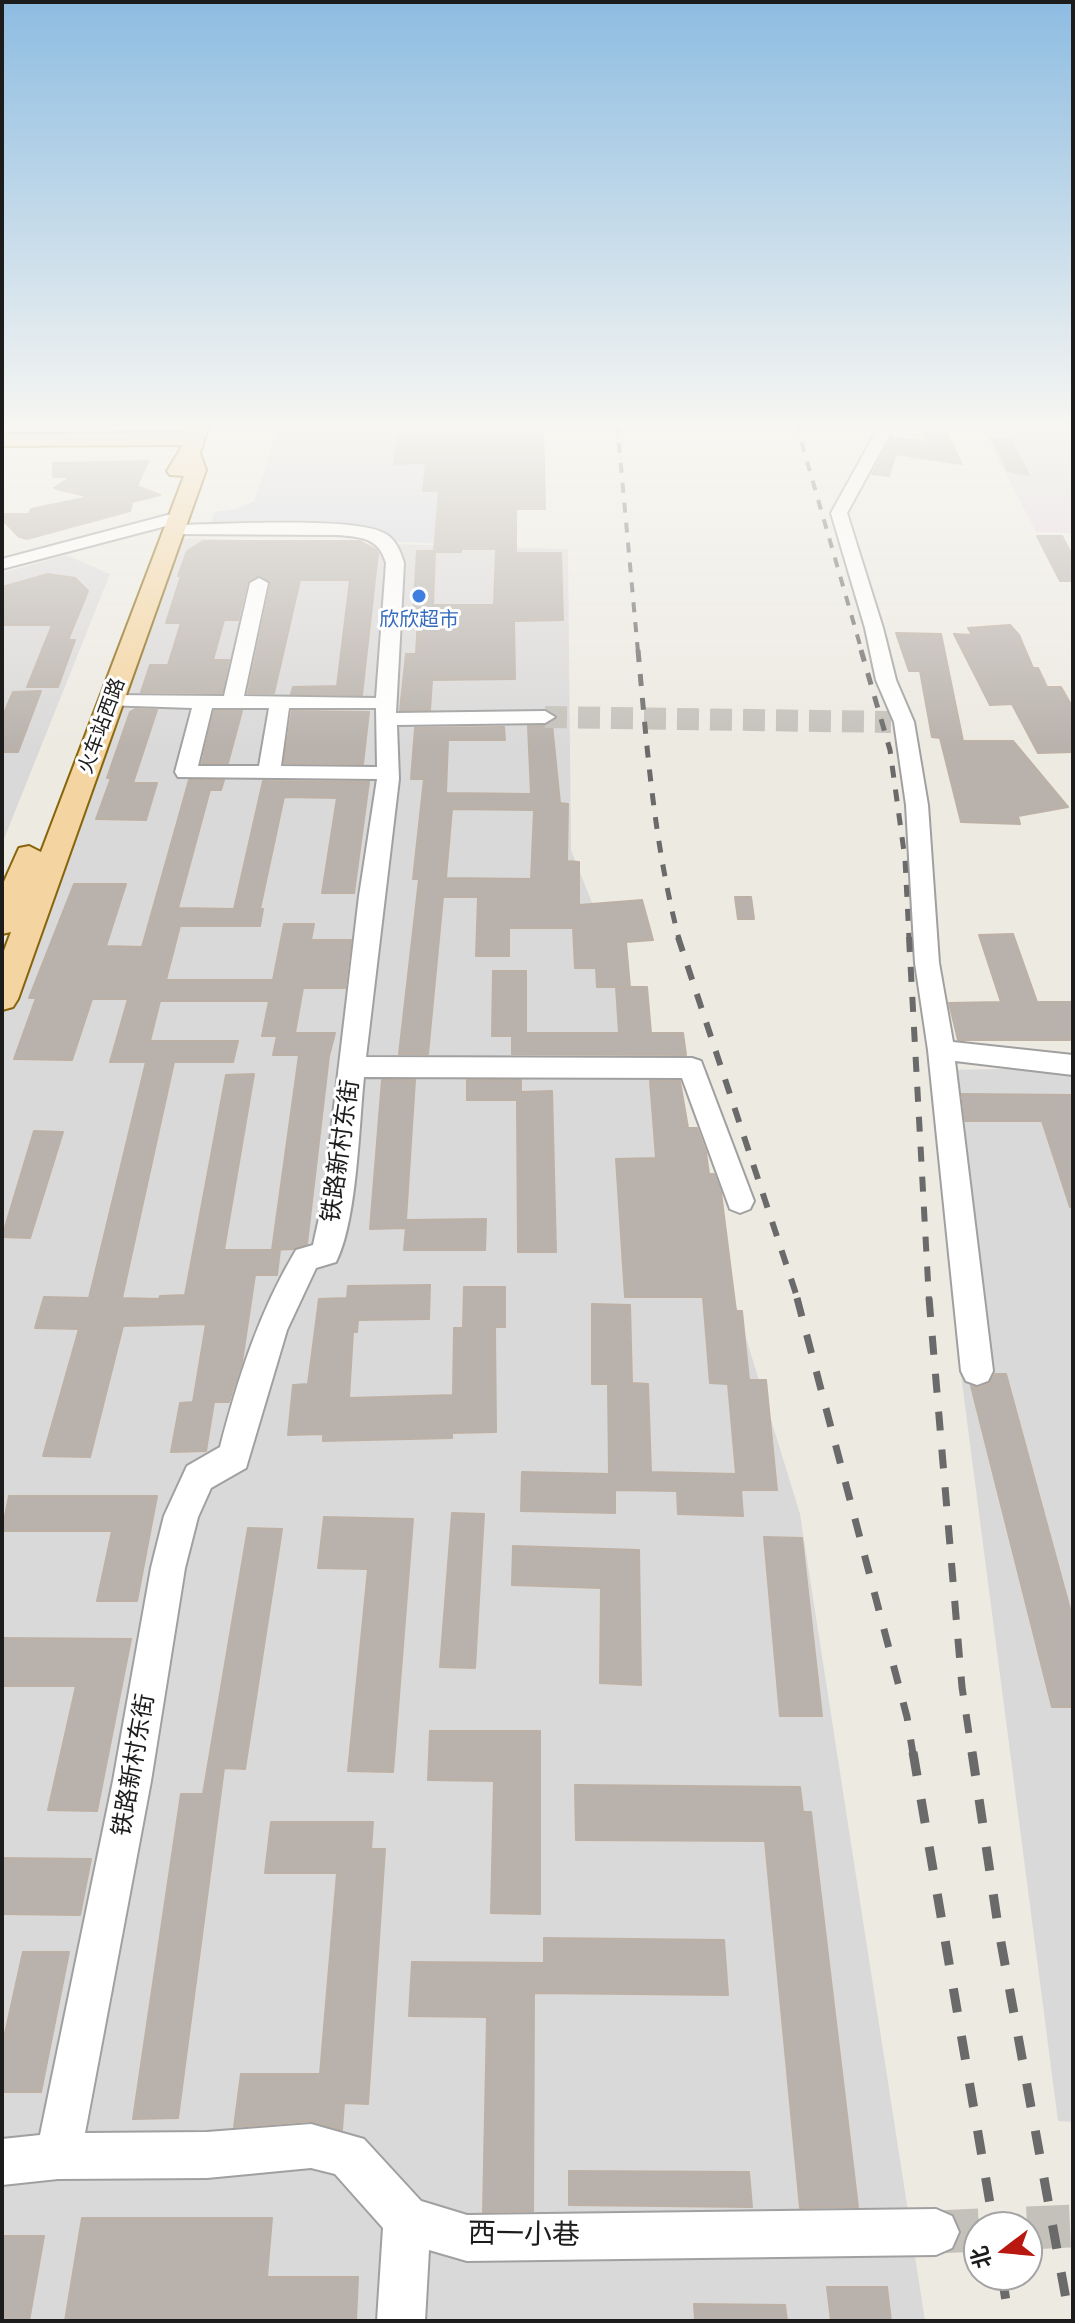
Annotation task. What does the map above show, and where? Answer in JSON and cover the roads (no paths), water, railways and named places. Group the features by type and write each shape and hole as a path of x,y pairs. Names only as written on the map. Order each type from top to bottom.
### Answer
{"main road":[{"name":"火车站西路","path":"2,924 163,531"},
{"name":"火车站西路","path":"2,999 111,701 164,531"}],"street":[{"path":"2,564 139,531"},
{"path":"2,570 143,531"},
{"name":"铁路新村东街","path":"58,2156 132,1781 159,1612 181,1516 199,1477 234,1457 271,1332 290,1284 306,1259 326,1253 337,1200 387,773 379,711 395,563 393,550 386,542 354,531"},
{"path":"845,531 874,628 917,805 927,963 941,1050 977,1371"},
{"path":"233,702 259,583"},
{"path":"111,701 280,702 379,711 545,717"},
{"path":"203,702 186,772 387,773"},
{"path":"269,772 280,702"},
{"path":"941,1050 1073,1065"},
{"path":"352,1067 692,1068 740,1201"},
{"path":"2,2162 58,2156 207,2155 311,2146 348,2155 407,2220 401,2321"},
{"name":"西一小巷","path":"407,2220 467,2238 936,2232"}],"tunnel":[{"path":"545,717 891,722"},
{"path":"1043,2227 1073,2226"},
{"path":"936,2232 963,2231"}],"railway":[{"path":"627,531 638,652"},
{"path":"827,531 862,652"},
{"path":"638,650 657,832 679,939"},
{"path":"861,650 890,750 905,859 909,939"},
{"path":"678,937 798,1300"},
{"path":"909,937 929,1300"},
{"path":"797,1298 907,1717 913,1754"},
{"path":"929,1298 962,1687 972,1754"},
{"path":"913,1752 991,2211"},
{"path":"972,1752 998,1926 1070,2321"},
{"path":"1004,2291 1009,2321"}],"place":[{"name":"欣欣超市","path":"419,596"}]}
